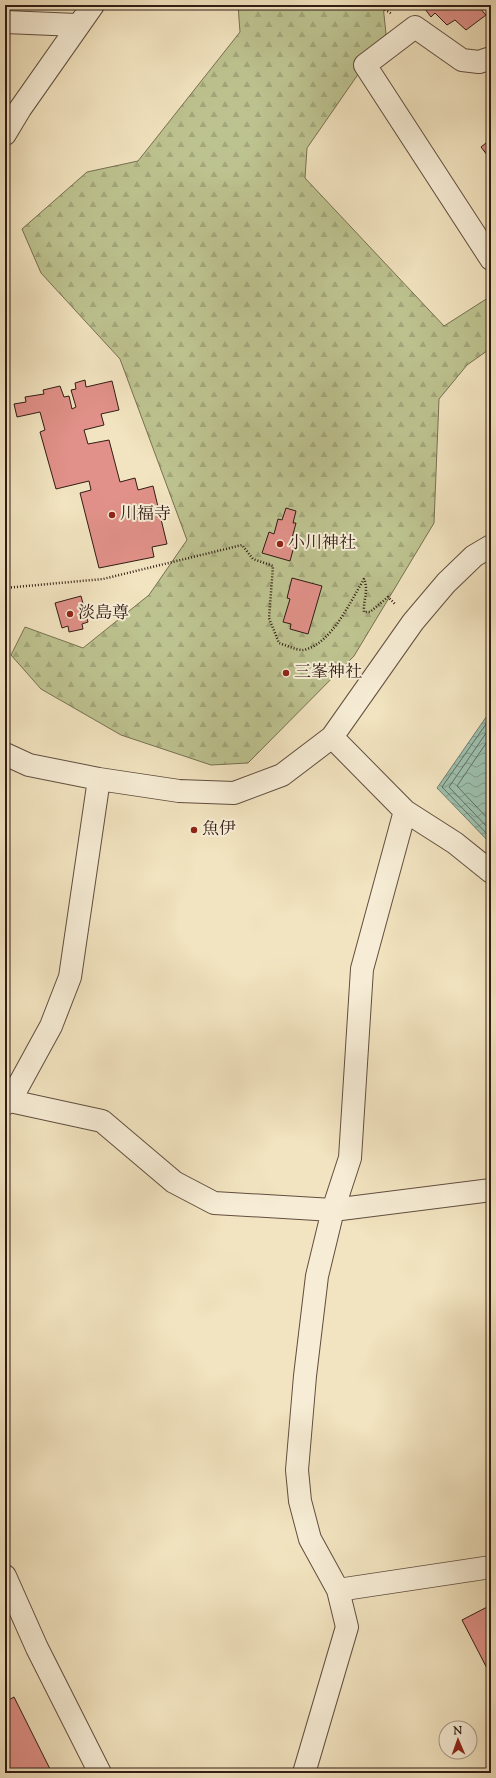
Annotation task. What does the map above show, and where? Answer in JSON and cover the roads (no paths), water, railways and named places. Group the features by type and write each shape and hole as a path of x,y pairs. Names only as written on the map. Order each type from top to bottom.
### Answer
{"street":[{"path":"5,134 93,5"},
{"path":"5,22 78,25"},
{"path":"491,58 478,62 462,60 415,27 365,65 491,259"},
{"path":"5,754 30,765 98,780 179,791 234,794 282,775 332,737 414,622 446,583 474,556 491,546"},
{"path":"332,737 405,812 455,843 491,872"},
{"path":"98,780 70,977 51,1026 8,1102 102,1121 174,1182 214,1203 333,1210 491,1190"},
{"path":"304,1773 347,1627 338,1590 310,1538 300,1501 297,1470 305,1376 317,1276 333,1210 350,1158 362,969 405,812"},
{"path":"338,1590 491,1567"},
{"path":"5,1576 37,1648 100,1773"}],"water":[{"path":"491,710 491,844 437,788"}],"place":[{"name":"川福寺","path":"112,515"},
{"name":"小川神社","path":"280,544"},
{"name":"淡島尊","path":"70,614"},
{"name":"三峯神社","path":"286,673"},
{"name":"魚伊","path":"194,830"}]}
